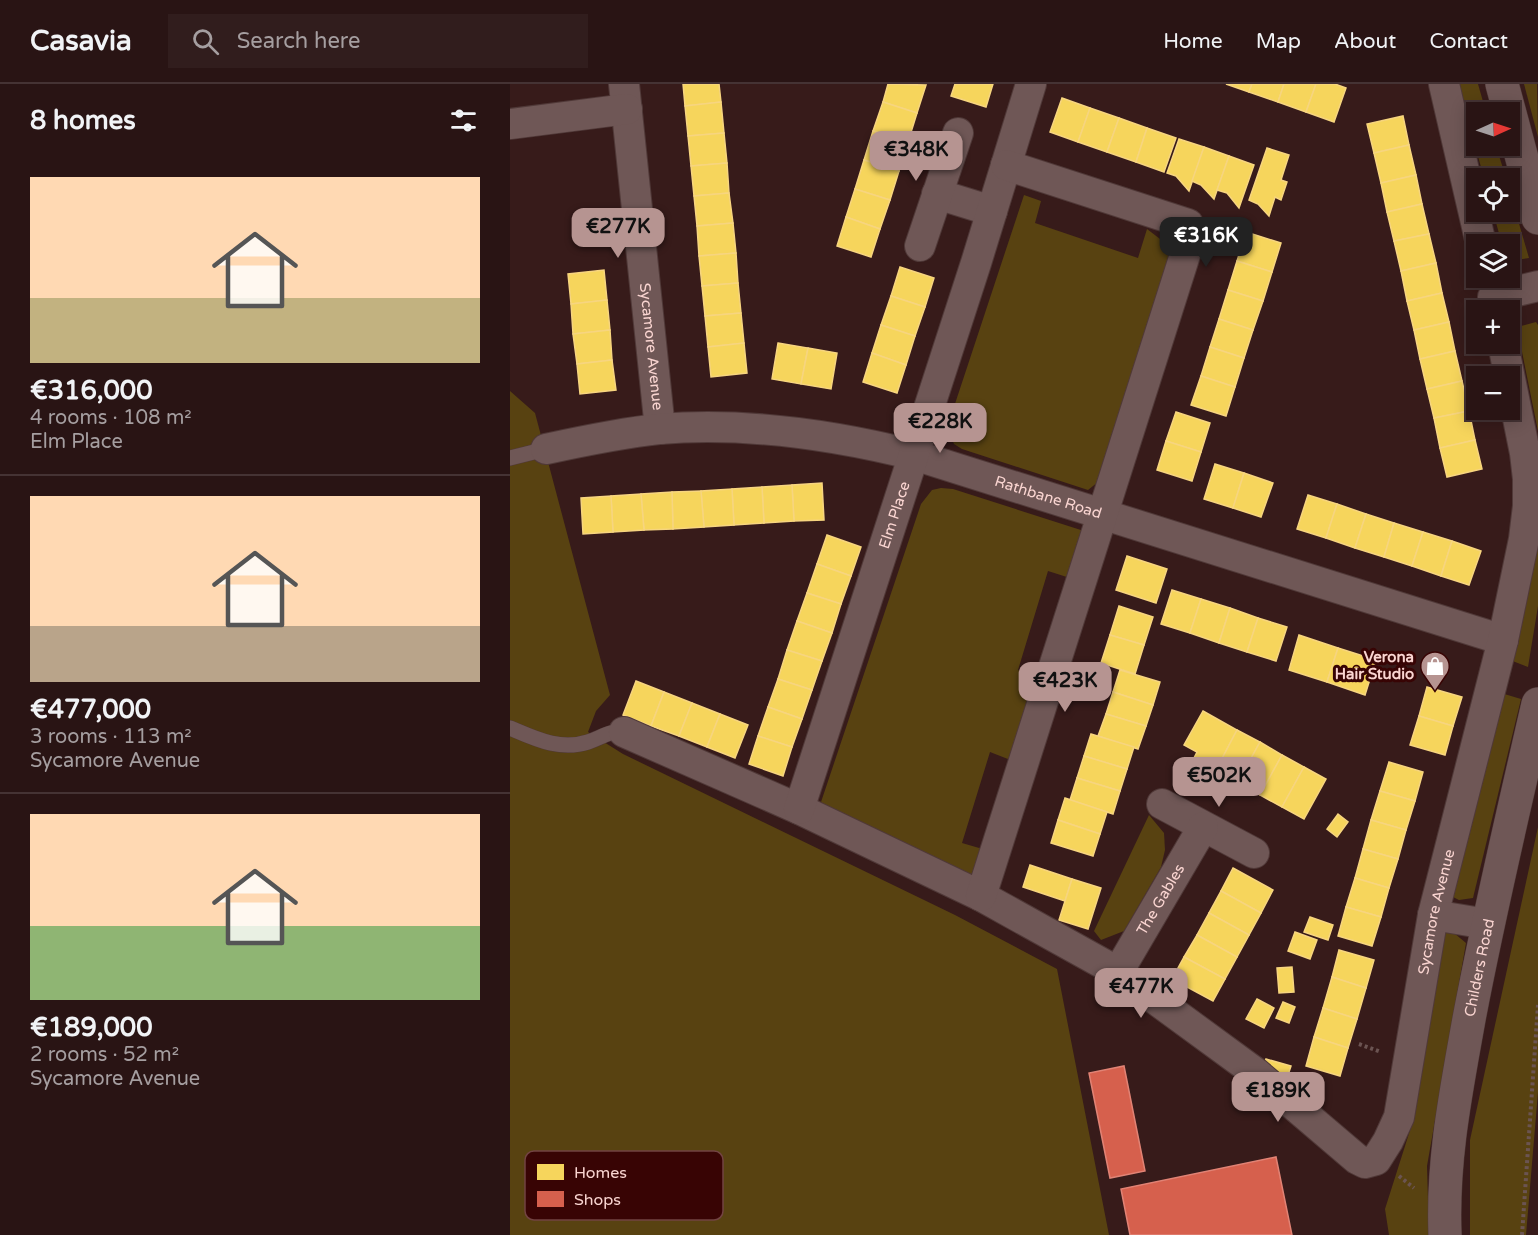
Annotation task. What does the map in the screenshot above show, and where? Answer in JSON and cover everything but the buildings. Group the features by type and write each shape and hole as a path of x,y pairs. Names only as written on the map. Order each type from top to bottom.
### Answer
{"main road":[{"path":"1502,84 1538,218"},
{"name":"Childers Road","path":"1445,1224 1450,1124 1487,924 1538,704"}],"street":[{"name":"Elm Place","path":"799,808 1031,84"},
{"path":"1444,84 1479,234"},
{"path":"510,124 625,97"},
{"name":"Sycamore Avenue","path":"625,97 660,429"},
{"path":"920,246 958,133"},
{"path":"981,896 1191,236 1188,224 1006,165"},
{"path":"938,194 992,211"},
{"path":"1493,295 1538,286"},
{"name":"Sycamore Avenue","path":"1376,1160 1399,1117 1433,915 1503,640 1524,538 1528,506 1525,453 1505,354"},
{"name":"Rathbane Road","path":"546,449 599,437 660,429 710,427 769,429 872,444 914,455 1503,640"},
{"path":"624,732 799,808 981,896 1118,972 1256,1073 1357,1159 1365,1163 1376,1160"},
{"path":"1162,804 1254,853"},
{"name":"The Gables","path":"1118,972 1203,827"},
{"path":"1433,915 1487,924"}],"lane":[{"path":"510,458 546,449"},
{"path":"510,728 554,745 568,747 588,742 612,731 624,732"}],"path":[{"path":"1522,1235 1538,1005"},
{"path":"1376,1160 1445,1224"}],"shaded area":[{"path":"1458,84 1478,84 1483,102 1466,102 1466,113"},
{"path":"1524,84 1537,84 1538,137"},
{"path":"1478,156 1499,156 1503,168 1481,168"},
{"path":"1024,195 1041,201 1035,223 1138,258 1147,229 1164,242 1170,261 1098,482 1088,490 962,449 954,444 947,428"},
{"path":"1496,222 1519,222 1529,258 1520,259 1520,234 1499,234"},
{"path":"1536,322 1538,325 1538,431 1520,342 1520,326"},
{"path":"510,391 535,413 610,695 596,711 588,732 623,754 955,915 1057,969 1109,1235 510,1235"},
{"path":"953,489 1084,531 1070,578 1048,571 1018,670 1040,677 1013,761 990,752 962,843 986,850 973,876 819,808 921,504 932,490"},
{"path":"1538,532 1538,606 1528,667 1510,660"},
{"path":"1501,693 1521,699 1473,898 1459,900 1449,895"},
{"path":"1149,815 1164,833 1165,850 1161,867 1124,931 1101,940 1094,931"},
{"path":"1538,827 1538,1092 1526,1235 1470,1235 1470,1140"},
{"path":"1441,932 1454,933 1466,943 1427,1166 1429,1235 1389,1235 1385,1209 1412,1124"}],"place":[{"name":"Verona Hair Studio","path":"1435,692"}]}
